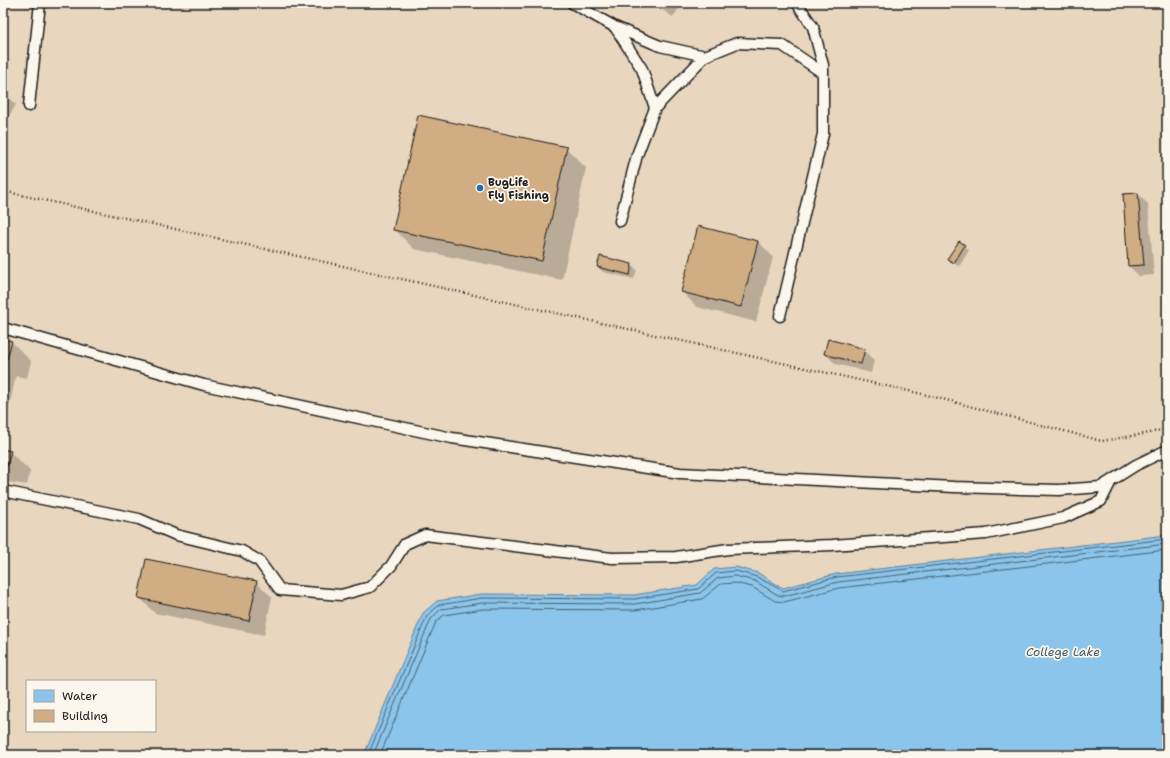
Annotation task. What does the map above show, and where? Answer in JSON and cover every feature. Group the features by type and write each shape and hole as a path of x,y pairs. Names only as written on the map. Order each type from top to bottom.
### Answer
{"lane":[{"path":"29,106 40,3"},
{"path":"572,3 615,26 660,46 705,56"},
{"path":"780,316 823,134 823,65 813,27 797,3"},
{"path":"615,26 642,69 655,108"},
{"path":"620,221 637,155 655,108 705,56 738,43 782,45 823,73"},
{"path":"3,328 204,385 429,434 680,473 954,487 1059,490 1101,487 1167,450"},
{"path":"3,491 138,519 176,534 242,551 259,561 280,590 341,595 370,588 390,566 405,544 425,535 612,558 676,557 728,549 832,545 986,534 1063,518 1101,501 1112,480"}],"path":[{"path":"3,191 927,395 1102,441 1150,433 1167,428"}],"shaded area":[{"path":"3,3 1167,3 1167,535 836,574 782,588 758,573 736,567 714,569 697,585 634,595 482,594 437,601 423,613 364,755 3,755"}],"water":[{"name":"College Lake","path":"1167,535 1167,755 364,755 423,613 437,601 482,594 634,595 697,585 714,569 736,567 758,573 783,588 836,574"}],"building":[{"name":"BugLife Fly Fishing","path":"418,115 567,147 542,261 393,230"},
{"path":"1138,193 1144,265 1128,266 1123,194"},
{"path":"698,226 758,241 741,307 681,292"},
{"path":"959,241 965,245 954,263 947,259"},
{"path":"600,256 632,264 630,275 597,267"},
{"path":"3,339 12,341 7,359 3,358"},
{"path":"828,339 865,349 861,364 824,354"},
{"path":"3,449 11,451 7,466 3,465"},
{"path":"146,559 257,581 249,621 138,598"}],"place":[{"name":"BugLife Fly Fishing","path":"480,188"}]}
